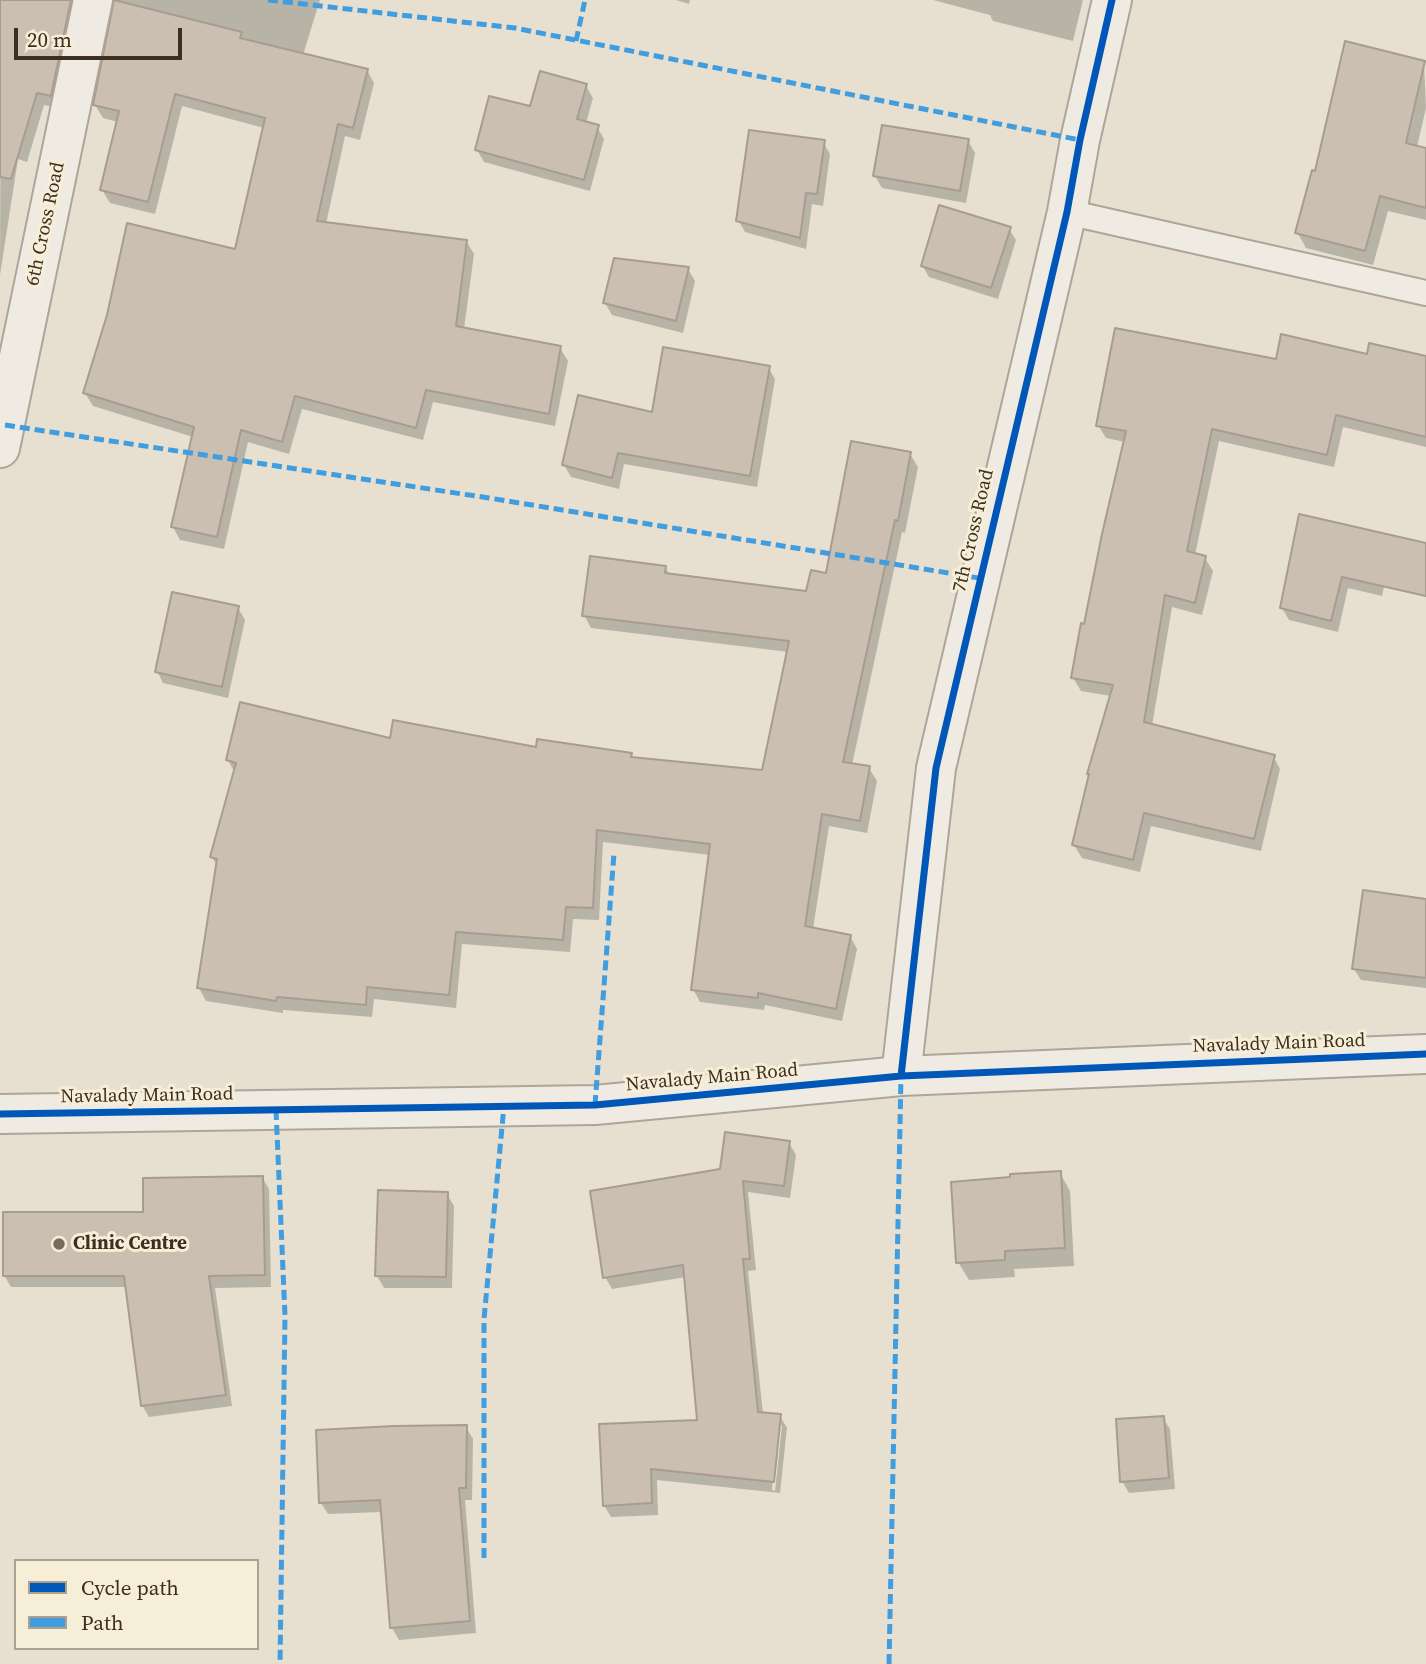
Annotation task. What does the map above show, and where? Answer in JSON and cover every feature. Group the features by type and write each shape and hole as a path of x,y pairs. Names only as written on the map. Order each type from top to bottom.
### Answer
{"street":[{"name":"6th Cross Road","path":"0,448 93,0"},
{"name":"7th Cross Road","path":"901,1076 936,768 1067,212 1080,140 1112,0"},
{"name":"Navalady Main Road","path":"0,1114 595,1105 901,1076 1426,1054"}],"lane":[{"path":"1067,212 1426,293"}],"building":[{"path":"0,0 71,0 51,96 37,93 11,179 0,177"},
{"path":"114,0 242,32 240,38 368,69 353,128 338,124 317,221 467,240 456,326 561,346 549,414 426,390 416,428 295,396 282,442 241,430 217,537 171,527 194,427 83,393 107,315 127,223 235,249 265,118 175,94 148,202 100,190 119,111 93,105"},
{"path":"1345,41 1425,61 1406,143 1426,148 1426,208 1380,196 1365,251 1295,233 1312,170 1315,171"},
{"path":"540,71 587,84 577,119 599,125 584,180 475,150 489,96 530,106"},
{"path":"882,125 969,139 960,191 873,176"},
{"path":"749,130 825,140 817,194 806,193 800,238 736,221"},
{"path":"939,205 1011,227 991,288 921,266"},
{"path":"614,258 689,267 676,321 603,303"},
{"path":"1115,328 1276,359 1281,334 1367,354 1369,343 1426,356 1426,437 1336,415 1327,455 1212,429 1187,551 1206,556 1195,603 1165,595 1144,722 1275,755 1254,839 1144,813 1133,860 1072,845 1087,774 1113,685 1071,678 1081,623 1084,624 1126,431 1096,426"},
{"path":"663,347 770,366 750,476 618,453 612,478 562,465 578,395 652,412"},
{"path":"851,441 911,452 843,762 870,766 860,821 822,814 805,926 851,935 836,1009 758,993 758,998 691,990 710,844 597,830 593,908 566,907 563,940 456,932 449,995 367,987 366,1005 277,997 276,1001 197,988 217,859 210,857 236,763 226,760 240,702 390,738 393,720 536,747 537,739 632,753 631,757 762,770 789,641 582,616 590,556 666,566 665,573 806,591 811,570 826,573"},
{"path":"1299,514 1426,543 1426,596 1342,577 1331,621 1280,608"},
{"path":"172,592 239,606 222,687 155,672"},
{"path":"1363,890 1426,899 1426,978 1352,969"},
{"path":"725,1132 790,1141 784,1186 743,1181 750,1259 743,1259 758,1412 781,1414 774,1482 651,1469 652,1503 603,1506 599,1424 697,1420 683,1265 603,1278 590,1191 720,1169"},
{"path":"1061,1171 1065,1248 1005,1251 1005,1260 956,1263 951,1182"},
{"path":"263,1176 265,1275 209,1276 226,1395 141,1406 124,1276 3,1276 3,1212 143,1212 143,1178"},
{"path":"378,1190 448,1192 446,1277 375,1276"},
{"path":"1164,1416 1169,1478 1120,1482 1116,1419"},
{"path":"467,1425 466,1488 459,1488 470,1621 390,1628 380,1500 319,1503 316,1430"}],"marked path":[{"path":"268,0 515,28 1080,140"},
{"path":"576,41 585,0"},
{"path":"5,425 489,498 979,578"},
{"path":"595,1105 614,853"},
{"path":"889,1664 901,1076"},
{"path":"484,1558 484,1319 504,1106"},
{"path":"276,1110 285,1316 280,1664"}],"cycle path":[{"path":"901,1076 936,768 1067,212 1080,140 1112,0"},
{"path":"0,1114 595,1105 901,1076 1426,1054"}],"place":[{"name":"Clinic Centre","path":"59,1244"}]}
